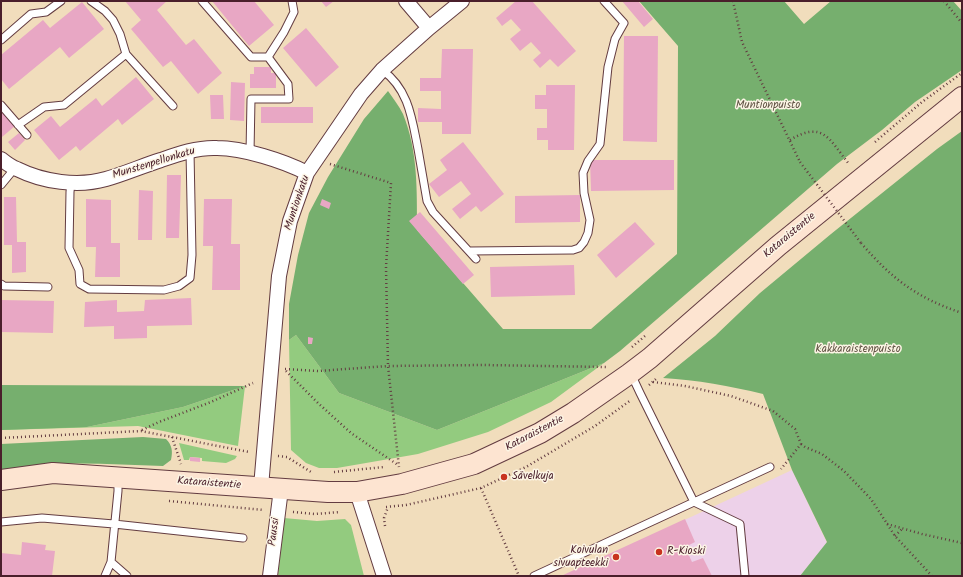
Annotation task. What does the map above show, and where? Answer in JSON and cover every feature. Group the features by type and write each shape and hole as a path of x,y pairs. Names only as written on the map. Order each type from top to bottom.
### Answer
{"street":[{"path":"406,1 429,28"},
{"name":"Muntionkatu","path":"261,487 279,276 290,221 307,173 361,94 382,70 462,1"},
{"name":"Kataraistentie","path":"1,480 53,473 328,492 357,492 402,484 474,464 540,433 573,413 629,374 650,358 778,246 962,97"},
{"name":"Munstenpellonkatu","path":"1,160 15,168 35,176 71,182 86,182 105,179 179,153 217,148 250,153 293,166 307,173"},
{"name":"Paussi","path":"270,576 281,489"},
{"path":"357,492 384,576"}],"lane":[{"path":"1,40 31,14 46,12 61,1"},
{"path":"91,1 106,11 113,20 120,34 126,54 173,106"},
{"path":"202,1 251,57 268,57"},
{"path":"268,57 284,32 294,12 292,1"},
{"path":"469,251 573,250 579,248 584,242 588,233 590,220 584,193 584,173 588,161 600,144 608,67 615,39 624,23 604,1"},
{"path":"18,125 44,107 64,105 126,54"},
{"path":"250,153 251,99 290,99 288,84 268,57"},
{"path":"382,70 391,76 403,94 410,110 427,201 433,212 476,259"},
{"path":"1,105 27,135"},
{"path":"71,182 69,248 79,270 80,284 89,289 164,290 179,286 190,278 192,255 190,151"},
{"path":"1,185 15,168"},
{"path":"1,284 4,286 48,288"},
{"path":"629,374 632,376 694,502 740,524 745,576"},
{"path":"534,576 770,467"},
{"path":"105,576 111,562 118,477"},
{"path":"1,522 42,518 243,538"},
{"path":"111,562 127,576"}],"path":[{"path":"733,1 742,42 800,162 861,243 878,263 895,278 916,293 962,313"},
{"path":"944,1 962,23"},
{"path":"873,143 922,102 962,73"},
{"path":"790,140 802,132 816,131 828,137 849,164 843,169"},
{"path":"330,164 391,183 386,267 388,366 398,466"},
{"path":"819,189 825,184"},
{"path":"631,347 649,332"},
{"path":"398,466 351,433 318,403 285,369 318,371 388,366 483,365 606,367 600,372"},
{"path":"652,382 684,386 731,396 773,411 795,429 801,444 822,454 844,471 871,499 895,536 932,576"},
{"path":"141,431 253,383"},
{"path":"1,438 141,431 287,457 311,472"},
{"path":"172,437 182,464"},
{"path":"777,473 791,458 801,444"},
{"path":"327,473 406,464"},
{"path":"481,488 519,576"},
{"path":"166,501 268,511"},
{"path":"292,512 315,514 346,511"},
{"path":"886,524 962,543"},
{"path":"895,536 902,529"}],"shaded area":[{"path":"792,470 827,543 800,576 564,576"}],"green space":[{"name":"Muntionpuisto","path":"639,1 784,1 804,24 831,1 953,1 962,11 962,70 915,102 882,130 837,164 620,351 604,363 437,430 339,393 296,335 289,340 289,304 298,255 309,213 328,177 364,119 388,91 403,114 412,142 416,171 417,230 503,329 591,329 677,254 678,46"},
{"name":"Kakkaraistenpuisto","path":"962,131 962,576 800,576 827,542 792,470 763,394 738,388 688,380 663,378 715,336 760,293 831,234 937,149"},
{"path":"296,335 339,393 437,430 604,363 551,402 488,432 418,454 337,468 319,468 306,463 291,450 289,340"},
{"path":"1,385 17,399 87,427 183,407 245,386 238,446 138,426 1,430"},
{"path":"1,385 245,386 183,407 87,427 1,430"},
{"path":"143,437 166,439 172,448 171,460 163,466 61,464 21,467 1,471 1,444"},
{"path":"179,443 237,456 235,459 226,463 202,461 202,458 190,457 189,460 184,460"},
{"path":"284,518 317,521 345,519 351,525 364,576 278,576"}],"building":[{"path":"125,1 167,1 157,10 186,45 194,39 222,73 198,94 171,61 163,67 131,29 141,20"},
{"path":"212,1 254,1 274,25 249,46"},
{"path":"321,1 334,1 326,7"},
{"path":"516,1 532,1 576,51 558,67 550,59 540,68 533,60 541,53 531,42 520,51 510,39 521,30 511,19 502,26 496,18"},
{"path":"622,1 638,1 653,19 644,27"},
{"path":"82,2 104,29 69,58 60,47 9,89 1,79 1,55 43,20 50,28"},
{"path":"306,28 339,67 316,87 283,48"},
{"path":"624,36 658,36 657,142 623,141"},
{"path":"442,49 473,49 471,134 442,134 442,122 418,122 418,108 441,109 441,91 420,91 420,78 441,78"},
{"path":"254,67 271,67 271,73 276,73 276,88 250,88 250,74 254,74"},
{"path":"136,77 154,99 122,125 118,119 80,151 76,146 59,160 34,130 51,116 60,127 96,98 102,106"},
{"path":"231,82 245,83 244,121 230,120"},
{"path":"546,85 575,85 574,150 548,150 548,140 537,140 537,128 547,128 547,109 535,109 535,95 546,95"},
{"path":"210,95 223,95 224,119 211,119"},
{"path":"261,107 313,107 313,123 261,123"},
{"path":"1,110 15,126 2,137 1,136"},
{"path":"19,133 25,140 15,150 8,142"},
{"path":"463,142 504,194 481,212 476,206 460,219 452,209 471,194 461,181 439,197 429,184 447,170 440,160"},
{"path":"590,160 674,160 674,190 591,191"},
{"path":"167,175 181,175 179,238 166,238"},
{"path":"139,190 153,191 152,240 138,240"},
{"path":"580,195 580,222 515,223 515,196"},
{"path":"4,197 16,197 17,242 26,242 26,272 12,273 12,245 4,245"},
{"path":"86,199 111,200 111,243 120,243 120,277 95,277 96,247 86,247"},
{"path":"204,199 232,199 231,244 240,244 240,290 212,290 213,246 203,246"},
{"path":"322,199 331,203 329,209 320,205"},
{"path":"420,212 474,275 463,284 409,221"},
{"path":"635,222 655,244 616,278 597,255"},
{"path":"574,265 575,295 491,297 490,267"},
{"path":"191,298 192,325 147,326 147,338 114,339 114,326 84,327 85,302 117,300 117,312 144,311 145,300"},
{"path":"1,300 54,301 53,333 1,332"},
{"path":"308,337 313,338 312,344 308,344"},
{"path":"190,457 200,458 200,462 190,461"},
{"path":"685,519 695,542 685,547 692,562 703,558 712,576 561,576"},
{"path":"22,542 46,545 45,550 55,551 52,576 1,576 1,553 21,555"}],"place":[{"name":"Sävelkuja","path":"504,477"},
{"name":"R-Kioski","path":"659,552"},
{"name":"Koivulan sivuapteekki","path":"616,557"}]}
